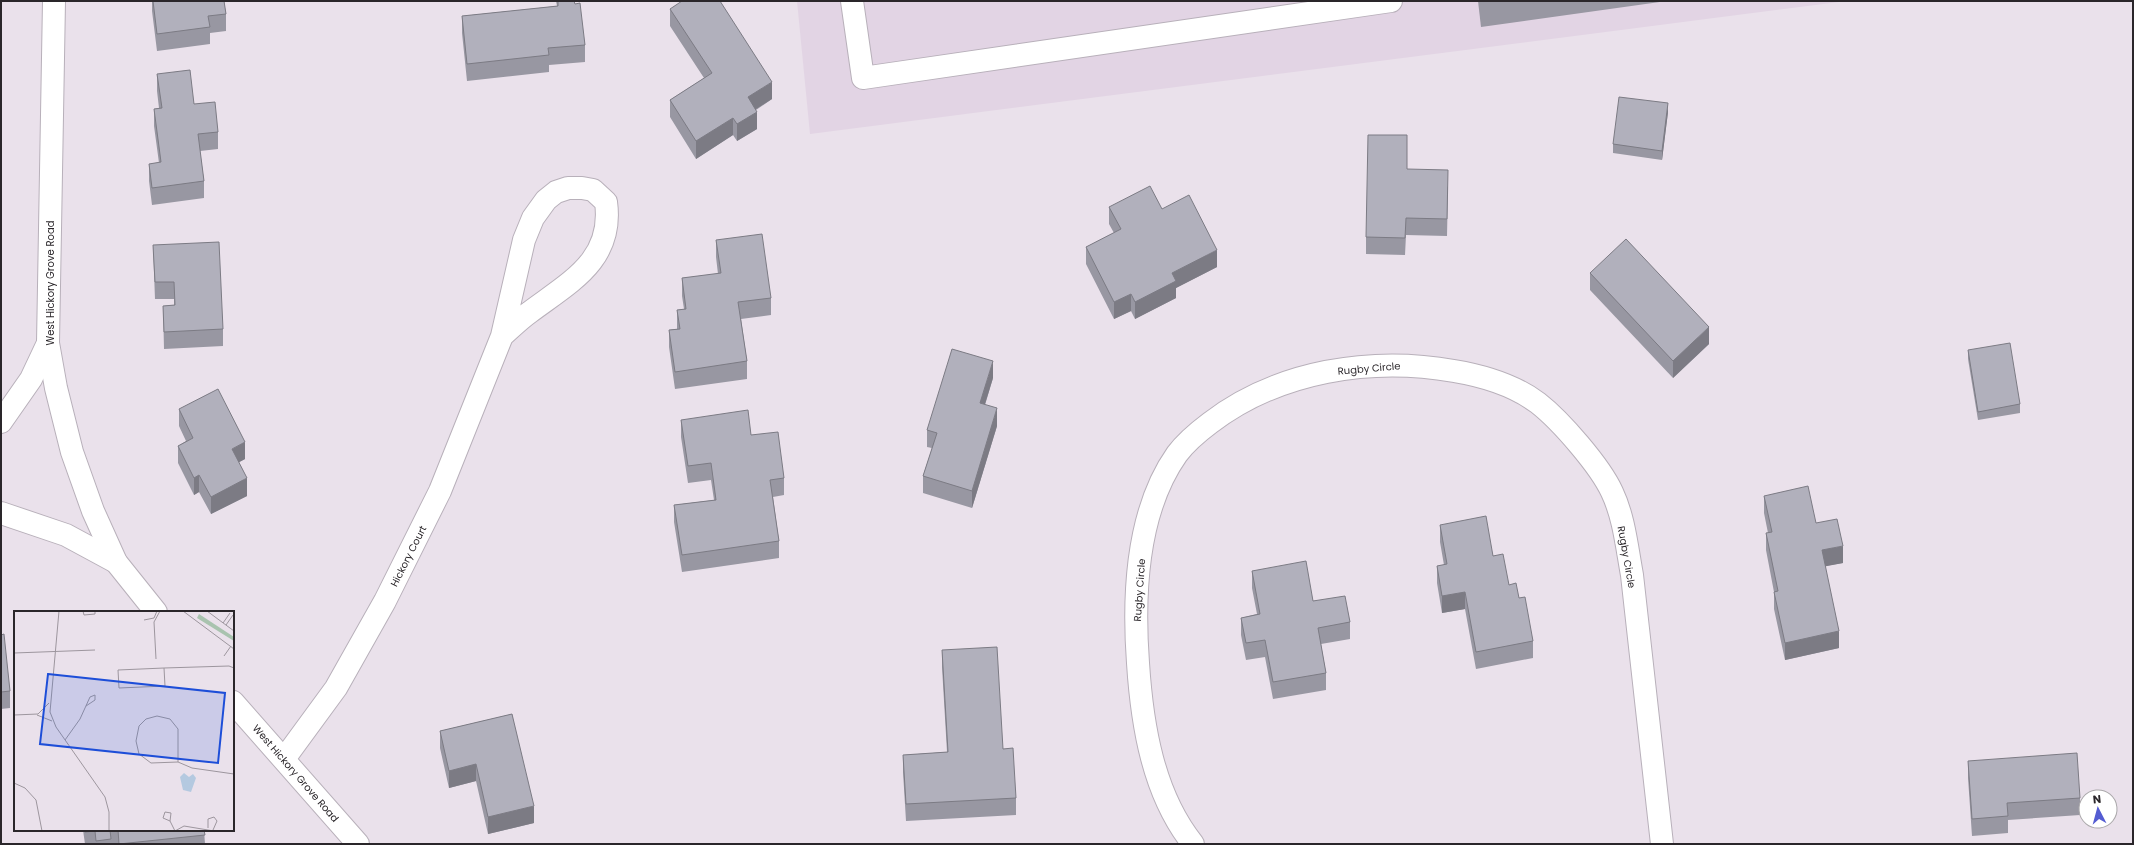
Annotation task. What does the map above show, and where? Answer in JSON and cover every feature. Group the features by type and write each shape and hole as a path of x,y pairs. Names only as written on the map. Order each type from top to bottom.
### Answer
{"street":[{"name":"West Hickory Grove Road","path":"54,1 48,343 56,388 72,452 93,511 116,562 155,611"},
{"path":"852,1 863,78 1391,1"},
{"name":"Hickory Court","path":"284,759 336,688 392,588 440,491 502,336 524,240 533,218 546,200 556,192 568,188 593,190 606,202 608,218 604,238 597,253 583,272 529,313 502,336"},
{"path":"1,422 31,379 48,343"},
{"name":"Rugby Circle","path":"1193,844 1185,835 1161,790 1147,738 1139,686 1136,642 1138,576 1141,550 1154,499 1159,486 1179,452 1198,432 1223,413 1251,396 1317,373 1394,364 1433,367 1473,374 1514,388 1538,403 1559,422 1597,468 1612,492 1624,533 1632,575 1662,844"},
{"path":"1,513 66,535 116,562"},
{"name":"West Hickory Grove Road","path":"234,703 358,844"}],"shaded area":[{"path":"797,1 1847,1 810,134"}],"building":[{"path":"153,1 224,1 226,14 208,16 210,27 157,34"},
{"path":"558,1 574,1 575,4 580,3 585,45 548,48 549,55 467,64 462,16 558,6"},
{"path":"682,1 720,1 772,82 748,97 757,112 737,124 733,118 696,141 670,100 712,73 670,9"},
{"path":"190,70 194,104 215,102 218,132 198,134 204,181 152,188 149,164 161,162 154,109 162,108 157,74"},
{"path":"1619,97 1668,103 1662,151 1613,144"},
{"path":"1368,135 1407,135 1407,169 1448,170 1447,219 1406,218 1405,238 1366,237"},
{"path":"1150,186 1162,209 1189,195 1217,250 1172,273 1176,281 1135,302 1131,294 1114,302 1086,247 1121,229 1109,207"},
{"path":"762,234 771,298 738,302 747,361 675,372 669,330 680,329 677,310 686,309 682,278 721,273 716,240"},
{"path":"1626,239 1709,327 1673,361 1590,273"},
{"path":"219,242 223,329 164,332 163,306 175,305 174,282 155,282 153,245"},
{"path":"2010,343 2020,404 1978,412 1968,350"},
{"path":"952,349 993,361 980,403 997,408 972,491 923,476 937,433 927,430"},
{"path":"218,389 245,442 232,449 247,478 211,497 199,475 194,478 178,446 193,438 179,409"},
{"path":"748,410 751,435 778,432 784,478 770,480 779,541 682,555 674,505 716,500 711,463 688,466 681,420"},
{"path":"1808,486 1816,523 1837,519 1843,546 1822,550 1839,631 1785,643 1774,592 1778,591 1766,533 1772,532 1764,496"},
{"path":"1486,516 1493,556 1503,554 1509,585 1516,583 1519,598 1525,597 1533,641 1476,652 1465,592 1442,596 1437,566 1447,564 1440,525"},
{"path":"1306,561 1313,601 1345,596 1350,622 1318,628 1326,673 1273,682 1265,640 1246,643 1241,618 1260,614 1252,571"},
{"path":"4,634 10,691 1,692 1,635"},
{"path":"997,647 1003,749 1013,748 1016,798 906,804 903,755 948,752 942,650"},
{"path":"512,714 534,806 488,817 476,764 449,771 440,731"},
{"path":"2077,753 2079,789 2078,789 2078,798 2007,803 2008,816 1972,819 1968,761"},
{"path":"95,831 110,831 111,839 96,841"},
{"path":"118,831 204,831 205,835 119,844"}]}
